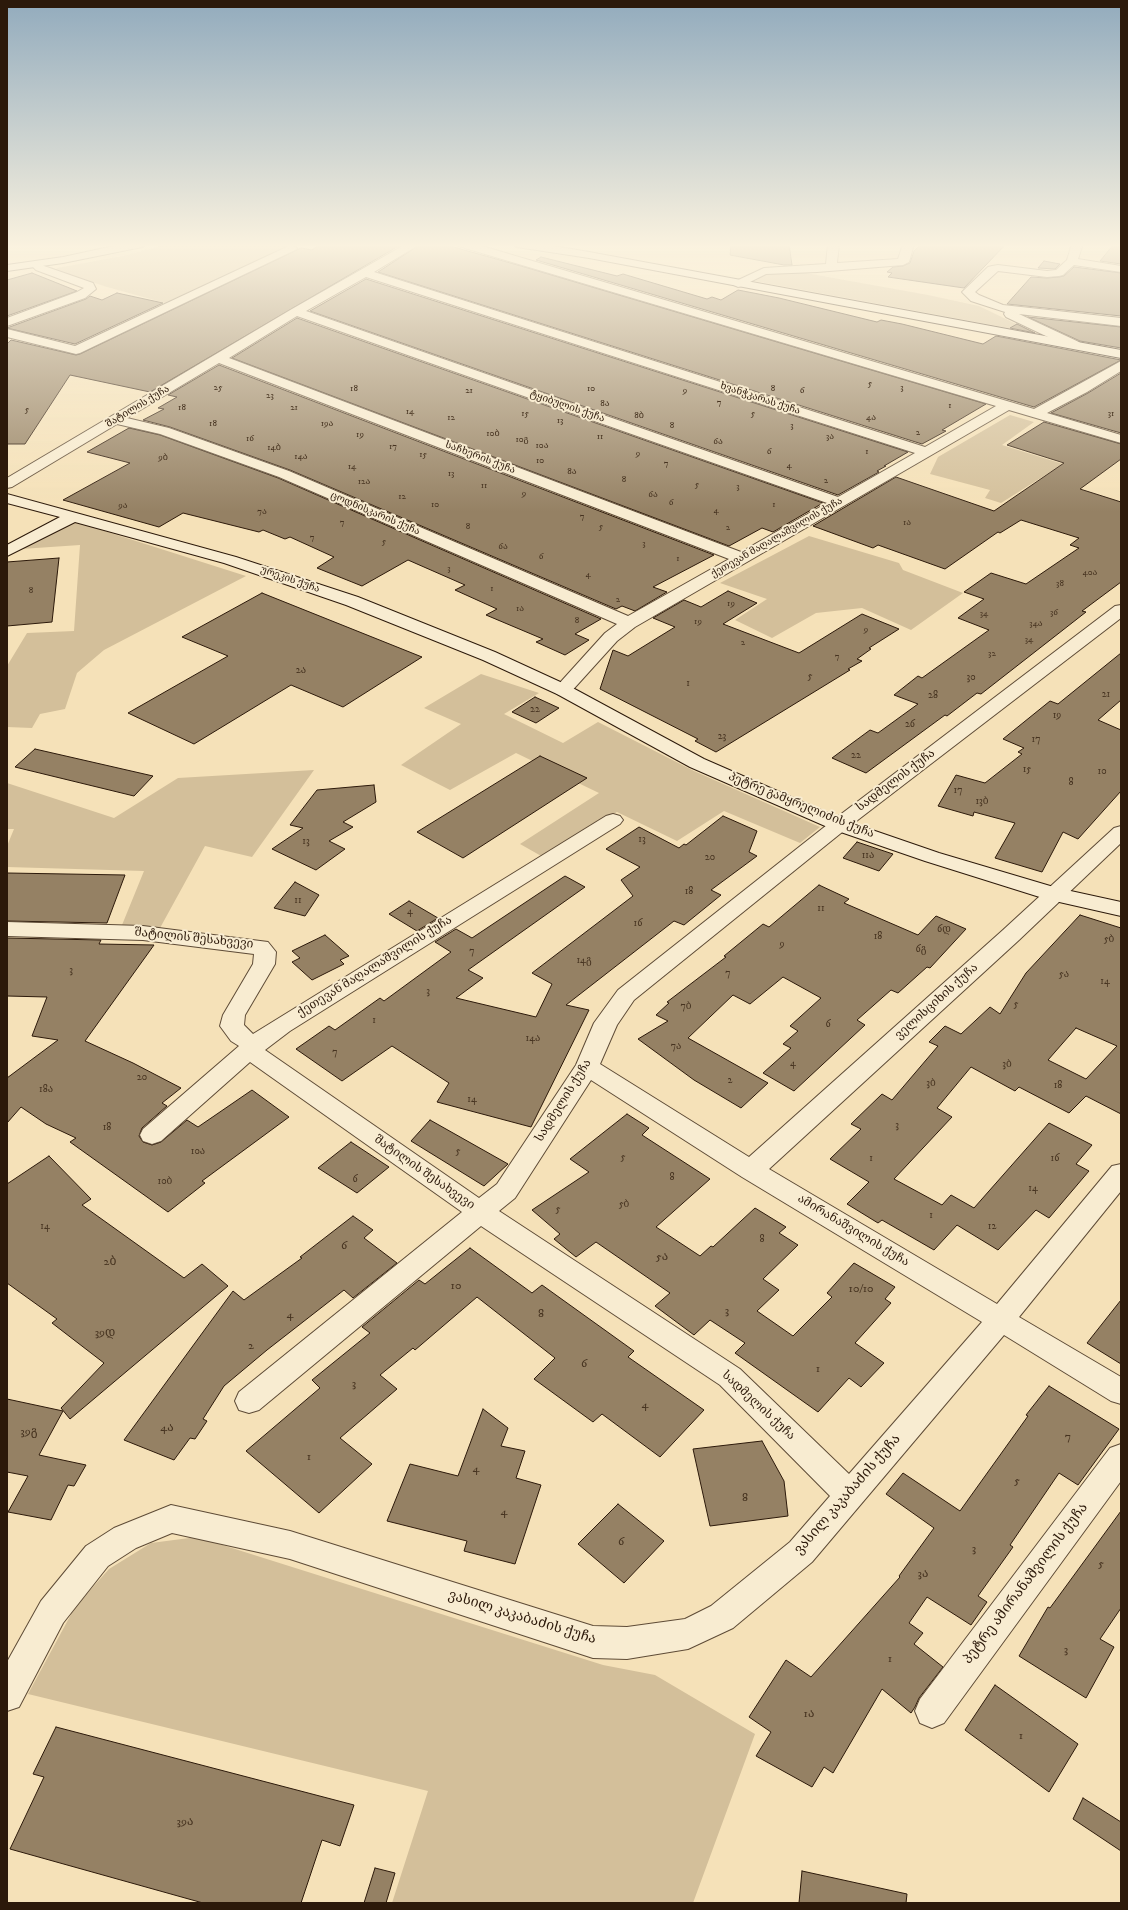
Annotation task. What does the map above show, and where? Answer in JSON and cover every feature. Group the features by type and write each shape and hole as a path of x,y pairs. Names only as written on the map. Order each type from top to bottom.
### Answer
{"street":[{"path":"8,333 76,350 112,333"},
{"name":"შატილის ქუჩა","path":"7,484 260,333"},
{"name":"ტყიბულის ქუჩა","path":"356,333 838,502"},
{"name":"ხვანჭკარას ქუჩა","path":"554,333 926,452"},
{"path":"762,333 1121,439"},
{"path":"1009,333 1121,354"},
{"path":"1049,333 1075,345"},
{"name":"საჩხერის ქუჩა","path":"218,358 742,558"},
{"path":"1034,414 1082,389 1121,365"},
{"name":"ქეთევან მაღალაშვილის ქუჩა","path":"563,690 611,637 629,623 1007,406"},
{"name":"ცოდნისკარის ქუჩა","path":"116,420 164,431 284,474 629,623"},
{"name":"ურეკის ქუჩა","path":"7,498 230,560 352,600 489,656 563,690"},
{"path":"7,551 72,517"},
{"name":"სადმელის ქუჩა","path":"848,1495 833,1478 730,1377 480,1212 506,1191 587,1067 606,1022 626,995 839,825 1121,610"},
{"name":"პეტრე გამყრელიძის ქუჩა","path":"563,690 698,763 839,825 932,857 1053,894 1121,909"},
{"name":"ქეთევან მაღალაშვილის ქუჩა","path":"152,1135 282,1025 613,820"},
{"name":"ველისციხის ქუჩა","path":"751,1170 1011,935 1053,894 1121,832"},
{"name":"შატილის შესახვევი","path":"7,929 143,932 260,947 265,952 264,964 234,1015 232,1026 239,1035 252,1049 480,1212"},
{"name":"ამირანაშვილის ქუჩა","path":"587,1067 751,1170 1121,1392"},
{"name":"ვასილ კაკაბაძის ქუჩა","path":"7,1695 52,1612 97,1556 125,1538 171,1519 290,1545 594,1642 627,1643 688,1634 722,1616 801,1552 848,1495 1000,1319 1121,1174"},
{"path":"249,1401 480,1212"},
{"name":"პეტრე ამირანაშვილის ქუჩა","path":"932,1711 1121,1457"}],"shaded area":[{"path":"1010,415 1034,422 1002,445 1063,464 1001,503 985,498 990,490 930,474 938,457"},
{"path":"70,520 246,576 104,650 77,673 65,709 40,714 32,728 7,727 7,666 27,633 74,631 80,545 21,549"},
{"path":"809,536 899,563 903,570 963,593 911,630 862,608 816,613 772,638 735,620 767,599 720,583"},
{"path":"481,674 539,693 504,714 563,743 598,722 694,771 820,827 800,843 724,811 677,841 617,812 543,857 520,844 599,793 516,753 450,790 401,765 461,724 424,708"},
{"path":"314,770 252,857 205,846 160,928 122,925 144,871 7,867 7,846 14,829 7,829 7,783 114,818 178,778"},
{"path":"197,1537 603,1665 655,1675 755,1734 693,1903 392,1903 428,1791 28,1694 75,1607 109,1569 151,1543"}],"building":[{"path":"29,333 98,333 75,344"},
{"path":"124,333 250,333 150,392 70,375 25,444 7,444 7,344 11,340 76,355"},
{"path":"272,333 340,333 823,503 773,532 762,528 729,546 232,358"},
{"path":"374,333 536,333 908,452 877,471 879,472 838,495"},
{"path":"571,333 747,333 986,404 942,430 946,431 922,444"},
{"path":"784,333 939,333 983,344 996,336 1121,360 1034,407"},
{"path":"1063,333 1121,333 1121,348 1080,341"},
{"path":"219,365 714,555 653,587 667,592 635,611 622,606 616,609 290,470 170,427 143,420 164,409 158,408 177,397 168,395"},
{"path":"1121,373 1121,433 1051,413 1088,393"},
{"path":"1044,422 1121,444 1121,459 1080,489 1121,502 1121,582 1082,611 1086,612 981,694 977,693 866,773 832,758 870,730 878,733 918,704 894,695 918,676 922,678 989,630 958,618 984,599 964,592 991,573 1026,584 1079,548 1070,545 1079,538 1021,520 1000,533 998,532 945,569 878,545 873,548 813,526 896,477 994,511 1064,463 1007,445"},
{"path":"129,428 160,435 278,478 601,619 575,634 589,640 565,655 536,642 543,639 486,615 497,609 455,590 465,585 408,560 362,586 317,568 334,557 290,537 285,539 263,530 259,532 183,513 159,527 63,500 130,463 87,452"},
{"path":"59,558 52,622 7,626 7,562"},
{"path":"728,591 757,603 723,624 799,653 862,614 899,629 869,648 871,649 857,659 862,661 848,669 850,670 716,752 695,741 698,739 600,689 613,650 628,656 675,627 653,618 684,600 701,607"},
{"path":"262,593 422,657 343,707 291,685 194,744 128,713 228,656 182,637"},
{"path":"1121,653 1121,700 1098,720 1121,730 1121,791 1078,839 1063,832 1042,872 995,858 1015,823 974,812 973,816 938,806 956,775 985,783 1022,754 1018,752 1024,748 1003,739 1050,701 1058,704"},
{"path":"535,697 559,708 536,723 512,712"},
{"path":"35,749 153,776 134,796 15,767"},
{"path":"540,756 587,778 463,858 417,832"},
{"path":"374,785 376,802 343,822 353,827 329,841 345,849 316,870 272,849 303,828 290,825 317,790"},
{"path":"723,816 757,831 749,852 757,856 711,890 721,895 684,925 674,921 566,1005 589,1010 531,1127 437,1102 449,1083 392,1046 342,1081 296,1049 329,1026 335,1030 380,998 384,1001 451,952 435,942 456,929 472,938 565,876 585,887 468,970 483,978 456,998 536,1017 552,984 532,973 633,896 621,880 640,867 606,849 639,827 679,848 684,844 686,845"},
{"path":"857,842 893,854 879,871 843,858"},
{"path":"7,873 125,875 107,923 7,921"},
{"path":"295,882 319,895 305,916 274,908"},
{"path":"819,885 849,899 844,903 918,935 936,916 966,929 930,968 927,967 898,993 891,990 857,1020 865,1025 794,1091 763,1073 791,1048 783,1044 798,1031 790,1026 821,998 783,977 750,1004 733,995 688,1038 768,1083 741,1108 694,1080 638,1039 668,1021 656,1015 669,1003 667,1002 726,957 724,956 763,924 769,927"},
{"path":"409,901 438,918 417,931 389,914"},
{"path":"1080,915 1121,928 1121,1114 1086,1096 1069,1113 1019,1087 1015,1091 971,1067 937,1108 952,1117 894,1179 942,1205 951,1195 974,1208 1049,1123 1092,1145 1076,1164 1089,1171 1049,1218 1036,1210 998,1250 957,1225 934,1250 882,1220 878,1223 847,1204 869,1182 830,1159 861,1129 851,1124 882,1094 892,1100 938,1046 929,1042 945,1026 961,1034 990,1007 1000,1014 1026,973","holes":["1076,1028 1117,1046 1086,1079 1048,1060"]},
{"path":"325,935 349,956 340,960 344,964 312,980 292,962 300,958 292,951"},
{"path":"7,938 101,940 99,944 154,945 85,1041 133,1063 181,1088 162,1103 167,1106 142,1128 139,1136 143,1142 152,1145 161,1142 187,1120 198,1127 252,1090 289,1117 202,1181 205,1183 168,1212 70,1142 76,1138 46,1124 21,1107 7,1123 7,1078 58,1040 32,1036 47,997 7,996"},
{"path":"627,1114 649,1128 642,1135 710,1179 656,1227 700,1256 711,1246 713,1247 755,1208 786,1227 779,1233 798,1245 763,1279 779,1290 757,1311 793,1336 832,1297 827,1293 854,1263 895,1287 885,1299 891,1303 855,1343 884,1363 861,1387 849,1378 818,1412 735,1353 745,1343 710,1320 694,1335 655,1306 670,1293 596,1242 576,1257 554,1239 560,1234 532,1210 589,1172 570,1159"},
{"path":"430,1120 508,1164 484,1186 411,1141"},
{"path":"351,1142 389,1167 357,1193 318,1168"},
{"path":"49,1156 91,1199 82,1205 184,1278 202,1264 228,1286 70,1419 61,1408 104,1363 52,1323 57,1319 7,1283 7,1184"},
{"path":"353,1216 373,1230 364,1238 397,1263 353,1298 344,1290 267,1350 224,1386 203,1419 207,1421 195,1439 190,1438 174,1460 124,1440 233,1291 244,1300 302,1258 300,1257"},
{"path":"470,1248 532,1293 542,1285 634,1351 628,1357 704,1410 660,1457 602,1414 593,1422 534,1379 555,1358 477,1297 415,1350 413,1348 380,1375 397,1389 340,1438 372,1464 319,1513 246,1451 320,1388 312,1380 370,1333 362,1327 419,1280 425,1284"},
{"path":"1121,1300 1121,1364 1087,1343"},
{"path":"1049,1386 1119,1429 1078,1485 1059,1473 1010,1545 1013,1547 978,1596 987,1602 971,1625 927,1597 909,1623 923,1633 914,1644 943,1667 919,1698 911,1713 882,1689 833,1773 824,1767 812,1787 756,1756 771,1732 749,1717 786,1660 811,1677 900,1577 899,1576 934,1528 886,1494 903,1473 960,1511 1028,1416 1026,1415"},
{"path":"7,1399 63,1411 39,1455 86,1465 74,1486 68,1485 51,1520 8,1512 28,1476 7,1472"},
{"path":"483,1409 508,1428 501,1446 525,1451 516,1478 541,1485 515,1564 464,1551 467,1541 387,1521 410,1464 458,1476"},
{"path":"762,1441 784,1481 788,1516 710,1526 693,1449"},
{"path":"618,1504 664,1541 624,1583 578,1544"},
{"path":"1121,1511 1121,1608 1100,1639 1114,1647 1086,1698 1019,1656 1048,1607 1050,1608"},
{"path":"995,1685 1078,1744 1049,1792 965,1730"},
{"path":"56,1727 354,1805 340,1846 322,1840 301,1903 203,1903 10,1849 44,1777 33,1774"},
{"path":"1083,1798 1121,1822 1121,1851 1073,1819"},
{"path":"375,1868 395,1873 386,1903 364,1903"},
{"path":"802,1871 907,1894 906,1903 799,1903"}]}
